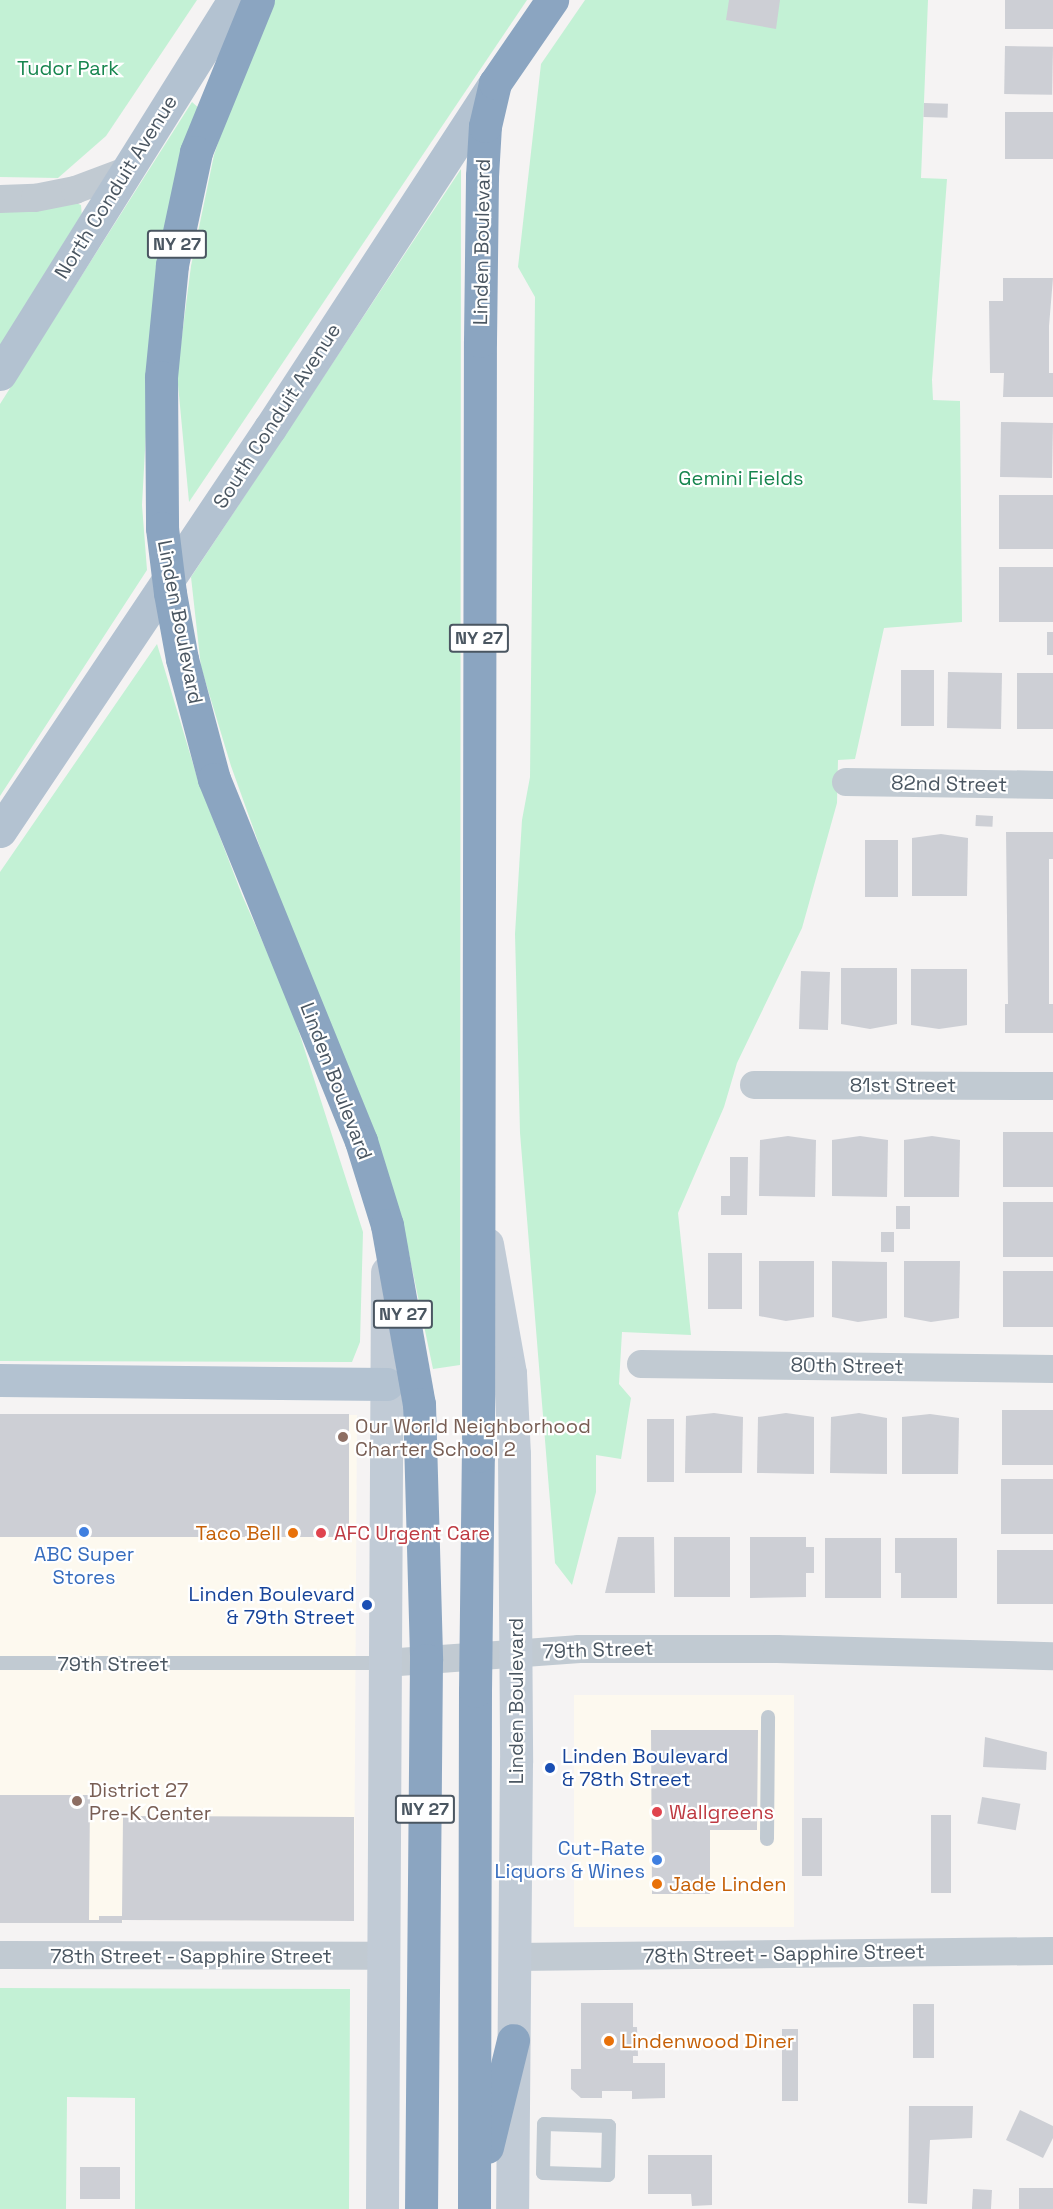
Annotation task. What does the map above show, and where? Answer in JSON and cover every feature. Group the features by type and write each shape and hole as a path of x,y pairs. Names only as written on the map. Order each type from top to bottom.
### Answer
{"highway":[{"name":"Linden Boulevard","path":"258,0 196,152 172,265 161,378 161,501 170,593 182,659 214,779 361,1141 387,1225 401,1384 422,1449 426,1660 421,2209"},
{"name":"South Conduit Avenue","path":"495,83 552,0"},
{"name":"Linden Boulevard","path":"474,2204 480,347 482,176 485,126 495,83"},
{"path":"474,2204 513,2040"}],"main road":[{"name":"North Conduit Avenue","path":"0,374 234,0"},
{"name":"South Conduit Avenue","path":"0,831 276,418 495,83"},
{"path":"0,1380 401,1384"}],"street":[{"path":"0,199 35,198 75,189 126,171"},
{"name":"82nd Street","path":"846,782 1053,785"},
{"name":"81st Street","path":"754,1085 1053,1086"},
{"name":"Linden Boulevard","path":"479,1195 510,1373 514,1454 516,1653 513,2040 528,2138 512,2209"},
{"name":"80th Street","path":"641,1364 1053,1369"},
{"name":"Linden Boulevard","path":"382,2209 385,1663 401,1384"},
{"name":"79th Street","path":"385,1663 579,1649 708,1649 1053,1656"},
{"name":"78th Street - Sapphire Street","path":"514,1957 1053,1952"},
{"name":"78th Street - Sapphire Street","path":"0,1955 383,1956"}],"lane":[{"name":"79th Street","path":"0,1663 385,1663"},
{"path":"767,1839 768,1716"},
{"path":"544,2124 609,2126 608,2175 543,2173 528,2138 544,2124"}],"shaded area":[{"path":"0,1414 357,1415 354,1921 123,1920 122,1923 0,1923"},
{"path":"574,1695 794,1695 794,1927 574,1927"}],"green space":[{"name":"Tudor Park","path":"0,0 197,0 106,136 58,178 0,177"},
{"path":"275,0 527,0 189,502 177,374 191,266 214,155 248,54"},
{"name":"Gemini Fields","path":"585,0 928,0 921,178 947,179 932,380 933,400 960,401 962,622 884,628 855,759 838,760 837,803 802,928 737,1063 724,1107 678,1213 691,1335 622,1332 619,1384 631,1398 621,1459 596,1455 596,1492 572,1585 555,1563 520,1133 515,934 522,820 530,777 535,297 518,267 541,64"},
{"path":"192,102 201,110 149,377 142,505 147,570 0,796 0,404"},
{"path":"461,169 460,1365 433,1369 402,1220 374,1130 270,875 231,766 201,667 191,577"},
{"path":"76,203 81,205 82,217 0,349 0,207"},
{"path":"157,644 197,777 242,895 290,1004 363,1232 360,1342 352,1362 0,1361 0,872"},
{"path":"0,1988 350,1989 349,2209 135,2209 135,2098 67,2097 66,2209 0,2209"}],"building":[{"path":"729,0 780,0 776,29 726,20"},
{"path":"1005,0 1053,0 1053,29 1005,29"},
{"path":"1005,46 1053,47 1052,95 1004,94"},
{"path":"924,103 948,104 947,118 924,117"},
{"path":"1005,112 1053,112 1053,159 1005,159"},
{"path":"1003,278 1053,278 1049,326 1049,373 1053,373 1053,397 1003,397 1004,373 990,373 989,301 1003,301"},
{"path":"1001,422 1053,423 1052,478 1000,477"},
{"path":"999,495 1053,495 1053,549 999,549"},
{"path":"999,567 1053,567 1053,622 999,622"},
{"path":"1047,632 1053,632 1053,655 1047,655"},
{"path":"901,670 934,670 934,726 901,726"},
{"path":"948,672 1002,673 1001,729 947,728"},
{"path":"1017,673 1053,673 1053,729 1017,729"},
{"path":"976,815 993,816 992,827 975,826"},
{"path":"1006,832 1053,832 1053,859 1049,859 1049,1004 1053,1004 1053,1033 1005,1033 1005,1004 1008,1004"},
{"path":"941,834 968,838 967,896 912,896 912,838"},
{"path":"865,840 898,840 898,897 865,897"},
{"path":"841,968 897,968 897,1024 870,1029 841,1024"},
{"path":"911,969 967,969 967,1025 939,1029 911,1025"},
{"path":"801,971 830,972 828,1030 799,1029"},
{"path":"1003,1132 1053,1132 1053,1187 1003,1187"},
{"path":"788,1136 816,1140 815,1197 759,1196 760,1140"},
{"path":"860,1136 888,1140 887,1197 832,1196 832,1140"},
{"path":"932,1136 960,1140 959,1197 904,1197 904,1140"},
{"path":"730,1157 748,1157 747,1215 721,1215 721,1196 730,1196"},
{"path":"1003,1202 1053,1202 1053,1257 1003,1257"},
{"path":"896,1206 910,1206 910,1229 896,1229"},
{"path":"881,1232 894,1232 894,1252 881,1252"},
{"path":"708,1253 742,1253 742,1309 708,1309"},
{"path":"759,1261 814,1261 814,1317 786,1321 759,1316"},
{"path":"832,1261 887,1262 887,1318 858,1322 832,1317"},
{"path":"904,1261 960,1261 959,1318 931,1322 904,1317"},
{"path":"1003,1271 1053,1271 1053,1327 1003,1327"},
{"path":"1002,1410 1053,1410 1053,1465 1002,1465"},
{"path":"714,1413 743,1417 742,1473 685,1473 686,1416"},
{"path":"786,1413 814,1417 814,1474 757,1473 758,1417"},
{"path":"859,1413 887,1418 887,1474 830,1473 831,1417"},
{"path":"0,1414 349,1414 349,1537 0,1537"},
{"path":"930,1414 959,1418 958,1474 902,1474 902,1417"},
{"path":"647,1419 674,1419 674,1482 647,1482"},
{"path":"1001,1479 1053,1479 1053,1534 1001,1534"},
{"path":"618,1537 654,1537 655,1593 605,1593"},
{"path":"674,1537 730,1537 730,1597 674,1597"},
{"path":"750,1537 806,1537 806,1547 814,1547 814,1573 806,1573 806,1597 750,1598"},
{"path":"825,1538 881,1538 881,1598 825,1598"},
{"path":"895,1538 957,1538 957,1598 901,1598 901,1573 895,1573"},
{"path":"997,1550 1053,1550 1053,1604 997,1604"},
{"path":"651,1730 758,1730 757,1830 710,1830 710,1894 652,1894"},
{"path":"985,1737 1047,1752 1046,1770 983,1767"},
{"path":"0,1795 90,1795 89,1920 99,1920 99,1916 122,1916 123,1816 354,1817 354,1921 122,1920 122,1923 0,1923"},
{"path":"982,1797 1020,1804 1016,1830 977,1824"},
{"path":"931,1815 951,1815 951,1893 931,1893"},
{"path":"802,1818 822,1818 822,1876 802,1876"},
{"name":"Lindenwood Diner","path":"581,2003 633,2003 633,2027 637,2027 638,2056 633,2056 633,2063 665,2063 665,2098 632,2099 632,2091 602,2091 602,2098 581,2098 571,2089 571,2069 581,2069"},
{"path":"913,2004 934,2004 934,2058 913,2058"},
{"path":"782,2029 798,2029 798,2101 782,2101"},
{"path":"909,2106 973,2106 972,2138 930,2140 927,2204 908,2203"},
{"path":"1020,2110 1053,2126 1053,2138 1043,2158 1006,2140"},
{"path":"648,2155 712,2155 712,2205 692,2206 691,2194 648,2194"},
{"path":"80,2167 120,2167 120,2199 80,2199"},
{"path":"1019,2188 1053,2188 1053,2209 1019,2209"},
{"path":"973,2189 992,2190 991,2209 972,2209"}],"place":[{"name":"Our World Neighborhood Charter School 2","path":"343,1437"},
{"name":"ABC Super Stores","path":"84,1532"},
{"name":"Taco Bell","path":"293,1533"},
{"name":"AFC Urgent Care","path":"321,1533"},
{"name":"Linden Boulevard & 79th Street","path":"367,1605"},
{"name":"Linden Boulevard & 78th Street","path":"550,1768"},
{"name":"District 27 Pre-K Center","path":"77,1801"},
{"name":"Wallgreens","path":"657,1812"},
{"name":"Cut-Rate Liquors & Wines","path":"657,1860"},
{"name":"Jade Linden","path":"657,1884"},
{"name":"Lindenwood Diner","path":"609,2041"}]}
